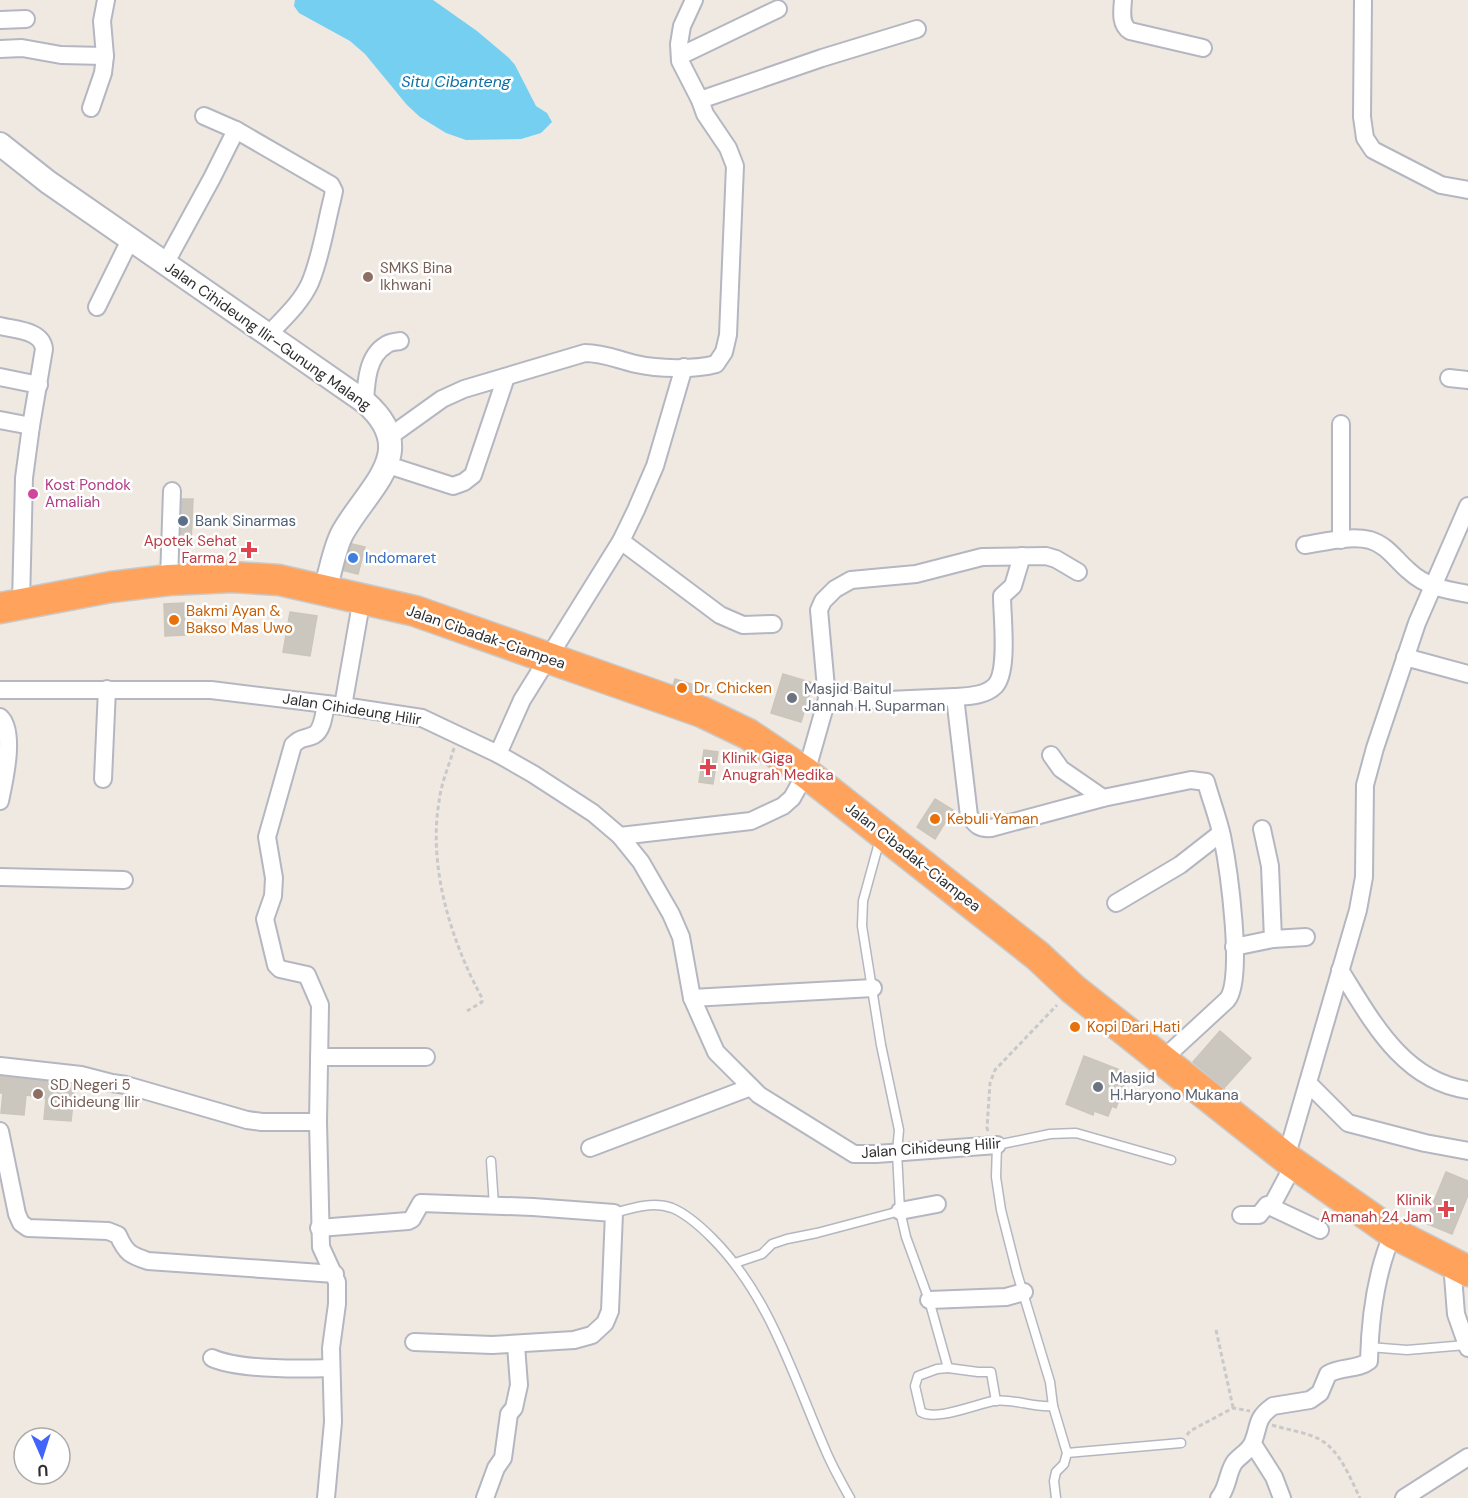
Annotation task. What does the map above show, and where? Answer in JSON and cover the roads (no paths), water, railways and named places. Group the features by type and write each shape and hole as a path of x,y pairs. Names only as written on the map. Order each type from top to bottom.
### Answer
{"highway":[{"name":"Jalan Cibadak-Ciampea","path":"10,606 111,587 169,579 232,577 267,579 325,589 416,611 702,712 748,734 806,773 1038,956 1073,989 1290,1161 1393,1233 1460,1267"}],"main road":[{"name":"Jalan Cihideung Ilir–Gunung Malang","path":"0,144 48,182 130,240 365,402 378,413 385,424 389,437 388,465"},
{"path":"325,589 342,533 388,465"}],"street":[{"path":"91,108 103,73 105,56 102,21 106,0"},
{"path":"389,437 442,399 464,389 585,352 606,354 648,366 703,367 716,364 724,352 728,335 735,166 728,148 705,114 680,61 679,44 682,26 694,0"},
{"path":"1123,0 1125,28 1203,48"},
{"path":"1363,0 1362,117 1368,144 1373,150 1441,184 1468,190"},
{"path":"680,56 778,9"},
{"path":"0,20 26,19"},
{"path":"700,100 822,58 917,29"},
{"path":"0,49 22,48 61,55 105,56"},
{"path":"204,117 236,130 331,184 333,188 317,262 309,285 268,335"},
{"path":"165,264 236,130"},
{"path":"97,307 130,240"},
{"path":"0,326 38,335 44,341 24,478 10,606"},
{"path":"365,402 367,377 371,363 386,344 400,341"},
{"path":"498,754 522,700 621,541 648,485 684,367"},
{"path":"0,377 39,385"},
{"path":"388,465 453,486 464,482 473,475 506,377"},
{"path":"1449,378 1468,380"},
{"path":"0,420 31,426"},
{"path":"1341,424 1341,540"},
{"path":"169,579 172,491"},
{"path":"1271,1207 1290,1161 1308,1083 1358,910 1364,877 1365,785 1375,748 1405,657 1468,506"},
{"path":"1305,545 1341,540 1365,540 1386,548 1410,572 1434,588 1468,594"},
{"path":"621,541 720,615 743,625 773,624"},
{"path":"827,699 888,700 955,697 981,694 995,686 998,682 1004,654 1002,596 1013,586 1022,556"},
{"path":"620,836 751,821 783,806 792,798 806,773 827,699 819,610 823,601 835,589 851,580 916,574 982,557 1046,556 1078,572"},
{"path":"343,706 362,598"},
{"path":"1405,657 1468,674"},
{"path":"103,779 107,689"},
{"name":"Jalan Cihideung Hilir","path":"0,690 211,690 422,718 498,754 533,774 593,813 620,836 641,861 671,914 681,937 692,998 716,1052 759,1095 854,1154 997,1145"},
{"path":"955,697 969,816 976,825 983,829 1103,798 1191,780 1206,782 1221,833 1227,868 1236,969 1232,995 1163,1059"},
{"path":"326,704 319,731 300,738 292,745 267,837 274,878 273,896 265,919 276,965 280,969 307,975 320,1001 319,1227 321,1247 337,1282 337,1304 331,1348 333,1416 326,1498"},
{"path":"0,717 5,726 8,743 6,773 0,801"},
{"path":"1051,755 1062,769 1103,798"},
{"path":"1263,829 1269,866 1273,939"},
{"path":"1116,903 1180,864 1221,833"},
{"path":"0,877 124,880"},
{"path":"1234,947 1273,939 1305,938"},
{"path":"1340,970 1372,1019 1407,1061 1433,1081 1444,1086 1468,1090"},
{"path":"692,998 873,987"},
{"path":"319,1057 426,1056"},
{"path":"0,1066 81,1075 126,1085 247,1120 318,1122"},
{"path":"1308,1083 1348,1123 1425,1143 1468,1151"},
{"path":"590,1148 751,1087"},
{"path":"0,1131 17,1214 21,1224 28,1227 108,1231 118,1235 124,1249 133,1256 148,1261 335,1274"},
{"path":"319,1227 408,1221 412,1219 421,1203 614,1213 610,1311 605,1323 592,1335 574,1340 516,1344 414,1342"},
{"path":"900,1211 937,1204"},
{"path":"1240,1215 1259,1215 1267,1205 1320,1230"},
{"path":"1219,1498 1224,1493 1234,1464 1253,1444 1258,1422 1273,1406 1310,1400 1320,1393 1328,1374 1334,1370 1368,1363 1370,1328 1385,1252 1393,1233"},
{"path":"1460,1267 1454,1299 1467,1346"},
{"path":"929,1300 1006,1296 1024,1292"},
{"path":"485,1498 502,1458 509,1414 514,1408 519,1385 516,1344"},
{"path":"212,1358 264,1366 332,1368"},
{"path":"1253,1444 1274,1477 1282,1498"},
{"path":"1404,1498 1468,1457"}],"lane":[{"path":"882,834 867,883 861,913 862,926 881,1045 899,1130 897,1152 900,1211 906,1237 929,1300 948,1368"},
{"name":"Jalan Cihideung Hilir","path":"997,1145 1050,1134 1076,1133 1171,1160"},
{"path":"997,1145 998,1193 1067,1453 1064,1464 1056,1472 1054,1481 1056,1498"},
{"path":"491,1161 494,1206"},
{"path":"614,1213 651,1205 671,1208 700,1226 735,1263 768,1314 826,1451 850,1498"},
{"path":"735,1263 762,1254 772,1244 787,1239 900,1211"},
{"path":"1369,1347 1407,1350 1467,1346"},
{"path":"996,1401 991,1372 937,1369 918,1376 915,1381 921,1412 924,1414 938,1416 968,1406 1010,1400 1040,1407 1053,1406"},
{"path":"1067,1453 1181,1443"}],"water":[{"name":"Situ Cibanteng","path":"295,0 433,0 477,31 509,58 536,106 547,113 552,122 541,133 521,139 466,140 446,133 420,117 407,105 365,54 350,41 299,13 294,6"}],"place":[{"name":"SMKS Bina Ikhwani","path":"368,277"},
{"name":"Kost Pondok Amaliah","path":"33,494"},
{"name":"Bank Sinarmas","path":"183,521"},
{"name":"Apotek Sehat Farma 2","path":"249,550"},
{"name":"Indomaret","path":"353,558"},
{"name":"Bakmi Ayan & Bakso Mas Uwo","path":"174,620"},
{"name":"Dr. Chicken","path":"682,688"},
{"name":"Masjid Baitul Jannah H. Suparman","path":"792,698"},
{"name":"Klinik Giga Anugrah Medika","path":"708,767"},
{"name":"Kebuli Yaman","path":"935,819"},
{"name":"Kopi Dari Hati","path":"1075,1027"},
{"name":"Masjid H.Haryono Mukana","path":"1098,1087"},
{"name":"SD Negeri 5 Cihideung Ilir","path":"38,1094"},
{"name":"Klinik Amanah 24 Jam","path":"1446,1209"}]}
